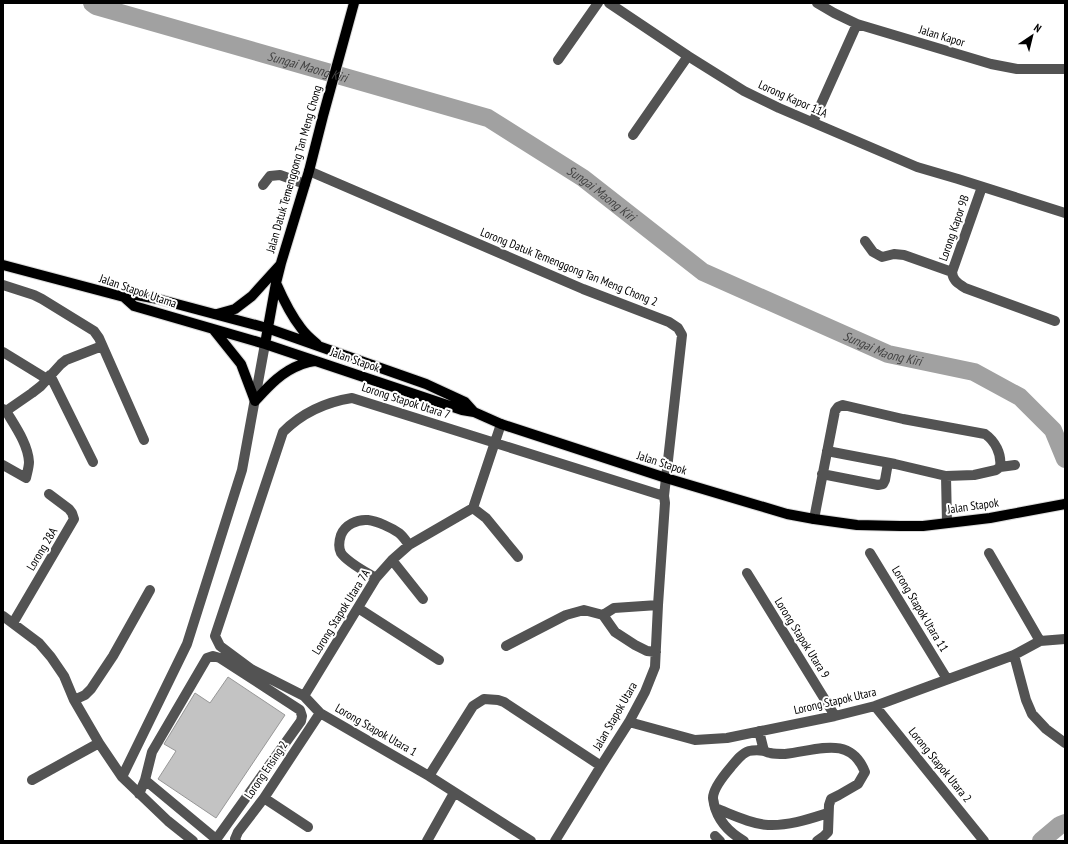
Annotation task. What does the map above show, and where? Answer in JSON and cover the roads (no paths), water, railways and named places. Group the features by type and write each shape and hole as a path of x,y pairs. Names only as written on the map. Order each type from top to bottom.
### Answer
{"main road":[{"name":"Jalan Datuk Temenggong Tan Meng Chong","path":"265,344 281,263 310,171 323,116 354,3"},
{"path":"216,314 235,309 252,296 281,263"},
{"name":"Jalan Stapok Utama","path":"3,265 124,297 134,306 265,344"},
{"path":"276,283 293,317 301,329 319,346 332,351"},
{"path":"124,297 131,294 146,296 267,328 426,384 464,402 474,412"},
{"path":"213,329 241,364 255,401 270,384 282,375 299,365 315,361"},
{"name":"Jalan Stapok","path":"265,344 462,410 474,412 501,424 666,478 787,514 857,525 923,526 990,518 1065,504"}],"street":[{"path":"558,60 598,3"},
{"name":"Lorong Kapor 11A","path":"609,3 688,56 744,91 779,108 917,167 982,187"},
{"name":"Jalan Kapor","path":"817,3 856,24 991,64 1017,69 1065,69"},
{"path":"813,122 856,24"},
{"path":"633,135 688,56"},
{"name":"Lorong Datuk Temenggong Tan Meng Chong 2","path":"310,171 583,289 669,322 678,328 682,335 664,496"},
{"path":"263,185 270,176 280,175 306,184"},
{"name":"Lorong Kapor 9B","path":"1055,321 965,288 956,282 952,277 952,272 982,187 1065,214"},
{"path":"865,241 873,252 882,257 894,254 904,255 952,272"},
{"path":"3,285 34,295 94,331 99,338 144,440"},
{"path":"122,777 187,644 242,470 265,344"},
{"path":"3,465 26,478 29,464 28,454 22,437 5,410 41,386 66,360 102,346"},
{"path":"3,352 48,377 93,462"},
{"name":"Lorong Stapok Utara 7","path":"215,636 283,432 310,412 339,400 352,398 664,496"},
{"path":"814,519 835,411 838,407 843,405 903,419 985,434 991,438 995,444 1001,460 1000,467"},
{"path":"501,424 473,508 486,518 518,557"},
{"path":"827,451 946,476 974,474 996,470 1000,467 1015,465"},
{"path":"822,474 878,485 883,484 885,480 888,463"},
{"path":"946,476 947,523"},
{"name":"Lorong 28A","path":"13,623 74,520 69,509 49,494"},
{"name":"Jalan Stapok Utara","path":"555,841 629,722 648,686 655,667 665,503 664,496"},
{"name":"Lorong Stapok Utara 7A","path":"304,696 376,578 392,560 409,545 473,508"},
{"path":"376,578 349,561 341,553 338,543 343,530 352,523 368,520 401,534 409,545"},
{"path":"989,552 1040,641 1065,639"},
{"name":"Lorong Stapok Utara 11","path":"870,553 947,679"},
{"path":"392,560 423,600"},
{"name":"Lorong Stapok Utara 9","path":"746,573 834,716"},
{"path":"74,700 85,695 91,689 113,656 150,590"},
{"path":"603,615 614,608 658,605"},
{"path":"358,608 439,660"},
{"path":"506,646 566,615 584,610 603,615 615,632 647,651 656,652"},
{"path":"3,616 39,643 51,657 64,676 74,700 122,777 168,821 193,841"},
{"name":"Lorong Stapok Utara 1","path":"215,636 220,646 251,669 304,696 320,712 429,776 531,841"},
{"name":"Lorong Stapok Utara","path":"629,722 695,740 727,738 875,706 1014,655 1040,641"},
{"path":"1014,655 1026,700 1032,714 1046,729 1065,743"},
{"path":"139,794 145,780 152,752 206,658 213,656 220,658 300,710 302,716 301,721 216,840 145,780"},
{"path":"429,776 473,706 484,699 504,702 601,766"},
{"name":"Lorong Stapok Utara 2","path":"875,706 984,841"},
{"name":"Lorong Ensing 2","path":"236,841 235,839 238,832 264,798 320,712"},
{"path":"759,731 764,751"},
{"path":"32,780 99,742"},
{"path":"744,841 734,835 725,826 716,812 713,798 717,786 739,757 749,751 764,751 768,753 785,754 813,749 842,748 862,762 865,772 858,784 831,799 828,813 828,832 817,841"},
{"path":"426,841 454,792"},
{"path":"264,798 308,827"},
{"path":"715,808 746,820 767,825 795,823 828,813"}],"waterway":[{"name":"Sungai Maong Kiri","path":"92,3 96,6 488,118 583,178 703,272 888,354 974,372 1020,397 1053,430 1065,459"},
{"path":"1041,841 1060,825 1065,823"}]}
